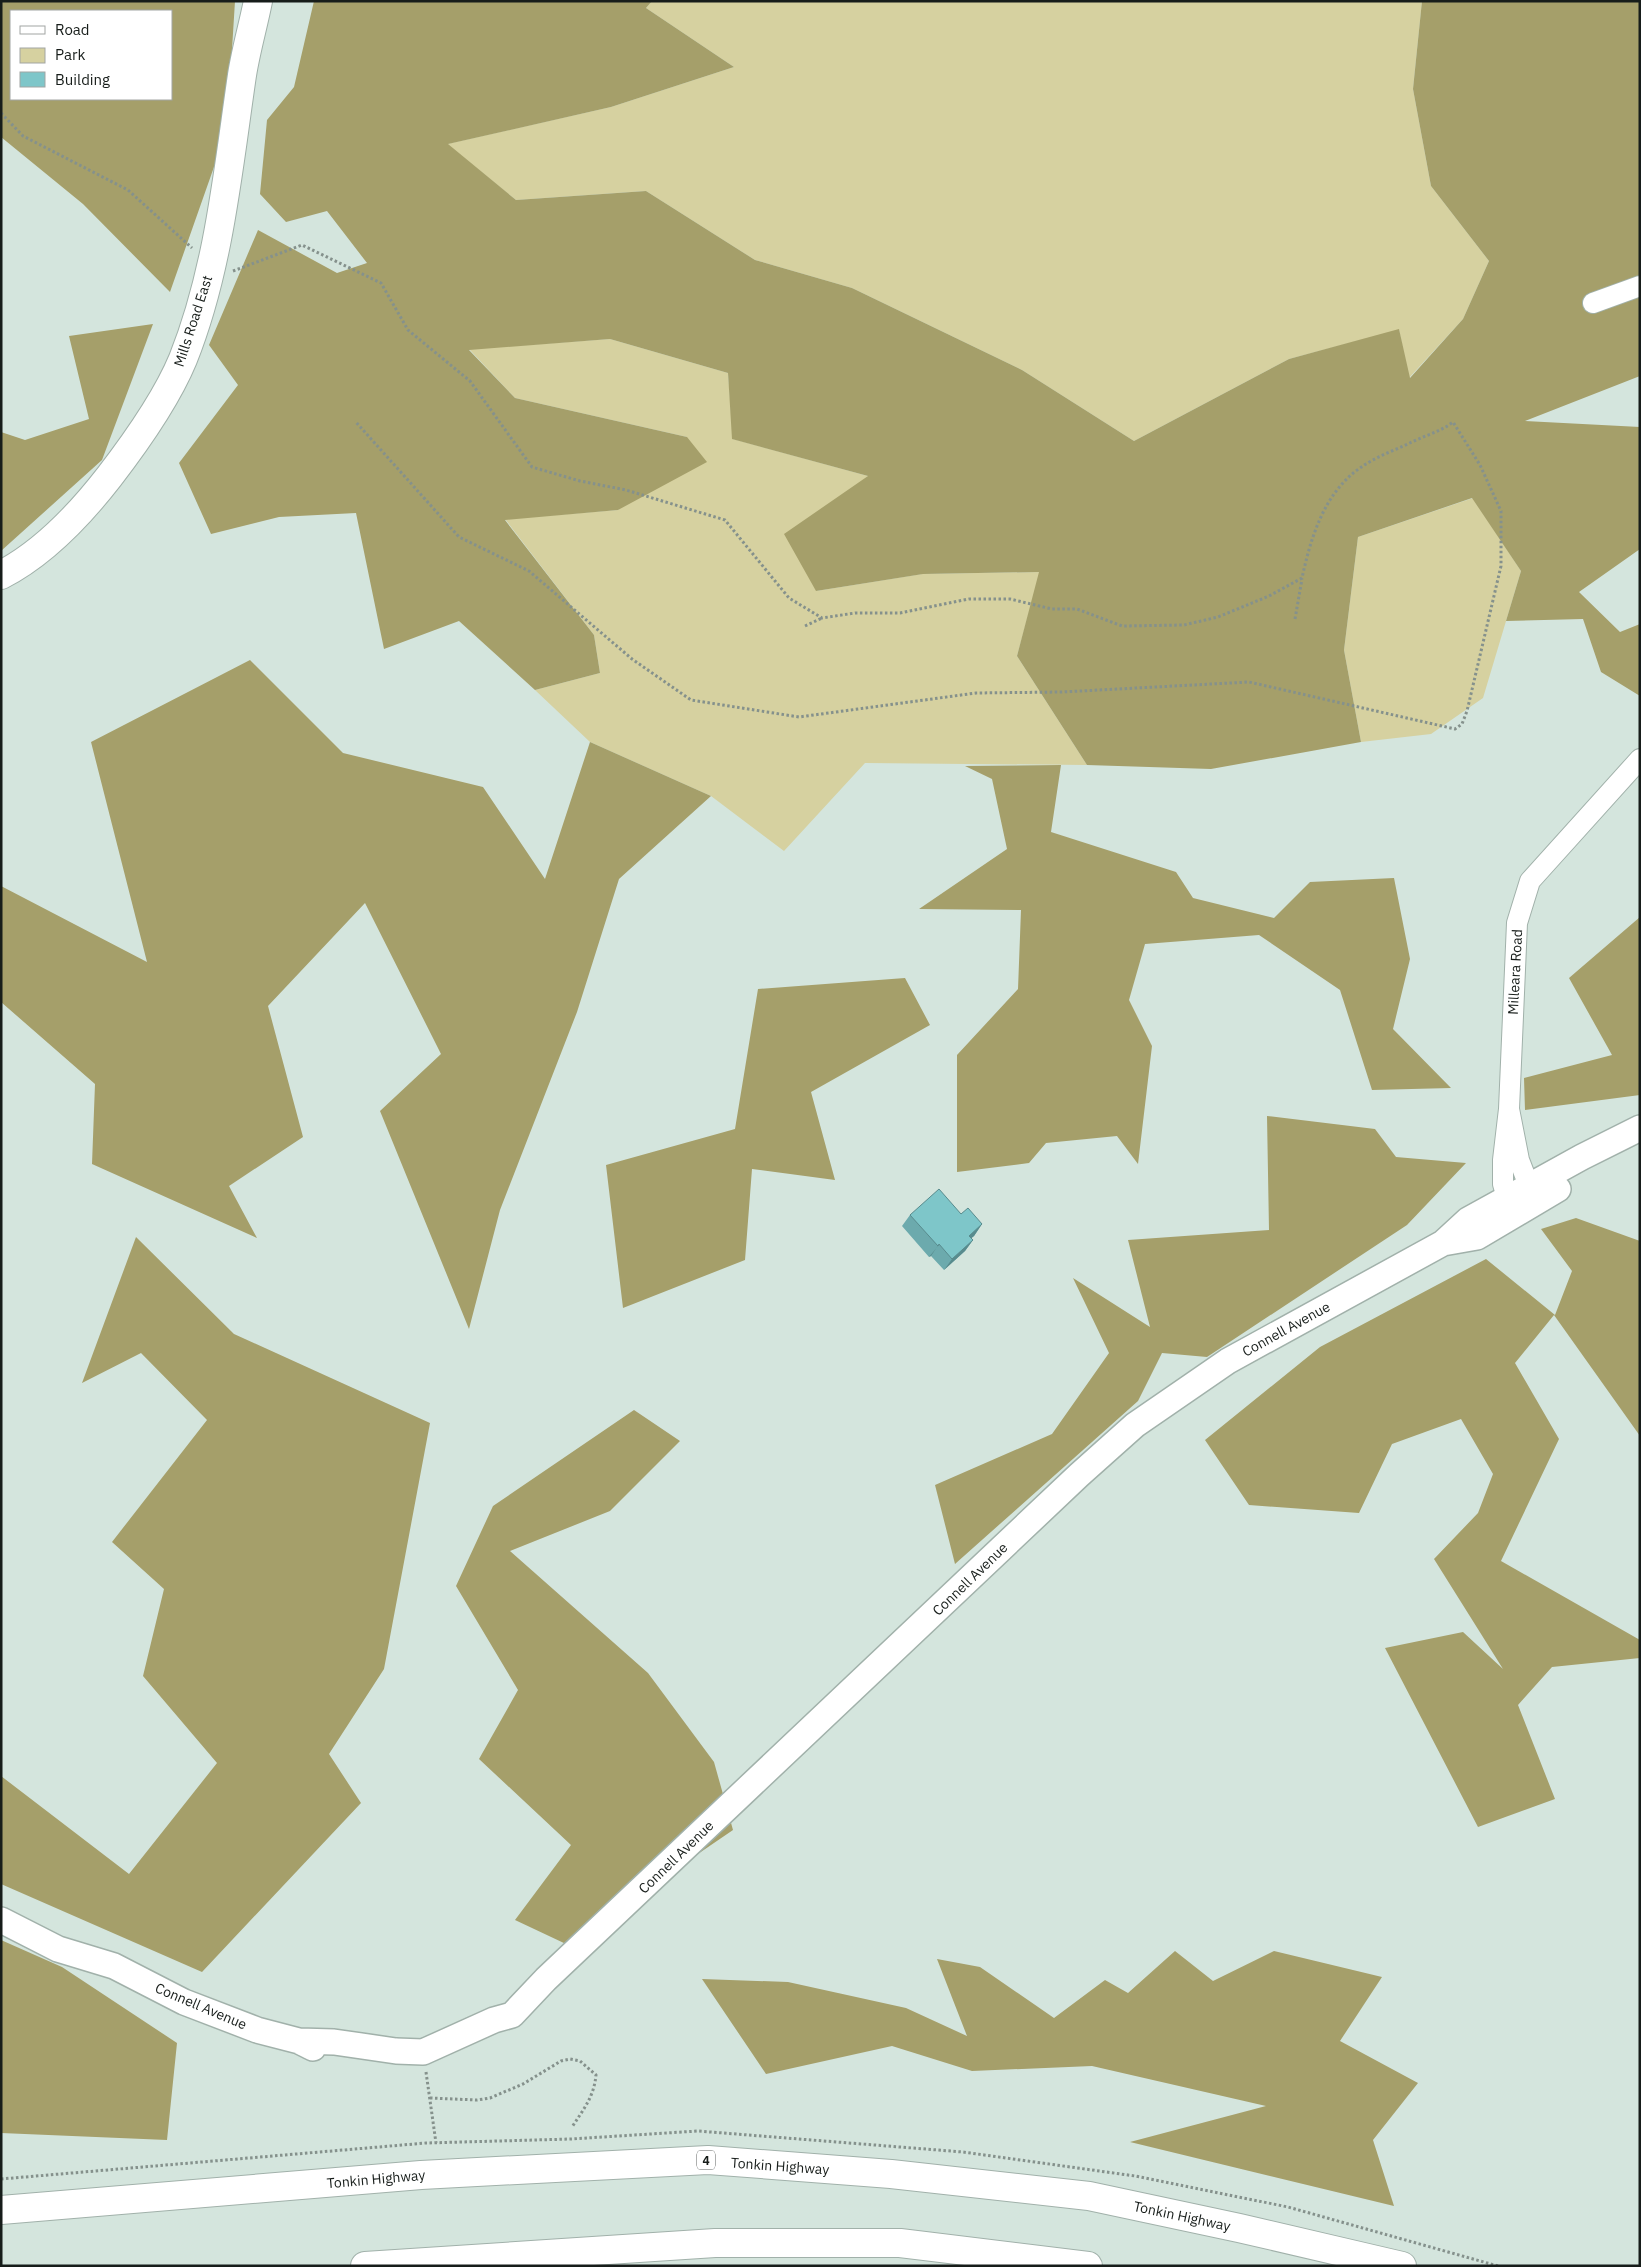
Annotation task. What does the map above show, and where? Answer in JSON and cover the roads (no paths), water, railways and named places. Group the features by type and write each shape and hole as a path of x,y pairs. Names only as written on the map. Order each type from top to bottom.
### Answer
{"main road":[{"name":"Mills Road East","path":"1,575 17,567 85,508 141,436 183,360 210,273 234,140 242,74 258,1"},
{"name":"Tonkin Highway","path":"1,2210 421,2175 708,2160 891,2174 1089,2196 1239,2228 1402,2266"},
{"path":"365,2266 472,2257 725,2243 900,2243 1088,2266"}],"street":[{"path":"1593,303 1640,286"},
{"name":"Milleara Road","path":"1514,1204 1503,1184 1503,1160 1509,1109 1517,923 1530,882 1640,759"},
{"name":"Milleara Road","path":"1509,1109 1519,1160 1529,1186"},
{"name":"Connell Avenue","path":"1,1914 63,1935 105,1962 184,2002 257,2030 300,2041 334,2042 396,2051 423,2052 494,2020 512,2015 546,1979 1079,1475 1136,1425 1228,1361 1442,1243 1477,1237 1514,1204 1529,1186 1636,1131"},
{"name":"Connell Avenue","path":"1514,1204 1586,1172 1636,1131"},
{"name":"Connell Avenue","path":"1,1920 58,1949 105,1962"}]}
